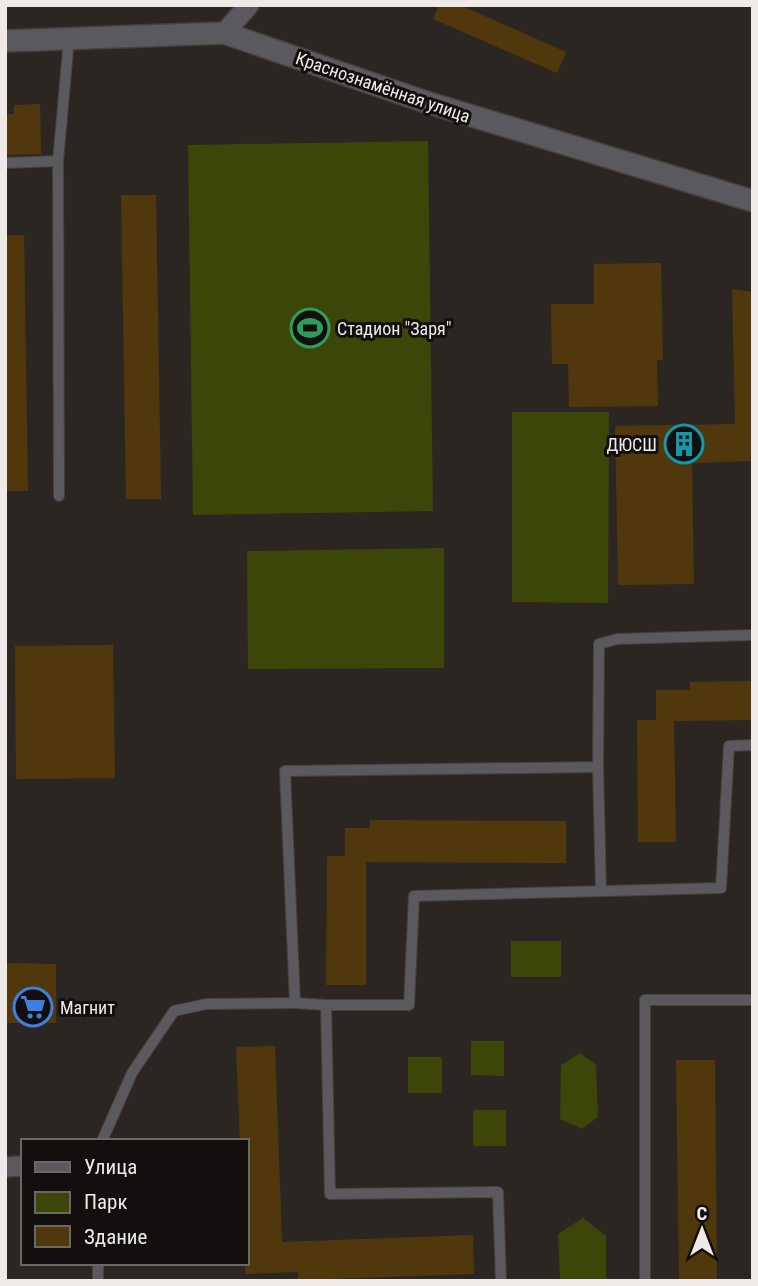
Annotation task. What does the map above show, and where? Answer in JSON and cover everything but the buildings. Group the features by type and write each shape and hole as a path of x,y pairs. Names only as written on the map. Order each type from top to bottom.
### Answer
{"street":[{"path":"224,33 249,5"},
{"name":"Краснознамённая улица","path":"5,40 224,33 426,102 753,201"}],"lane":[{"path":"60,496 58,161 69,39"},
{"path":"5,163 58,161"},
{"path":"601,891 599,644 617,639 753,635"},
{"path":"103,1139 132,1073 174,1011 206,1004 409,1005 414,896 721,888 729,746 753,746"},
{"path":"295,1003 285,771 598,767"},
{"path":"645,1281 645,1000 753,1000"},
{"path":"326,1005 330,1194 498,1192 502,1281"}],"green space":[{"name":"Стадион \"Заря\"","path":"428,141 433,511 193,515 188,145"},
{"path":"512,412 609,412 608,603 512,602"},
{"path":"444,548 444,668 248,669 247,551"},
{"path":"511,941 561,941 561,977 511,977"},
{"path":"471,1041 504,1041 504,1076 471,1075"},
{"path":"580,1053 596,1065 598,1117 582,1129 560,1119 561,1065"},
{"path":"408,1057 442,1057 442,1093 408,1093"},
{"path":"473,1110 506,1110 506,1146 473,1146"},
{"path":"583,1218 606,1236 606,1281 560,1281 558,1234"}],"place":[{"name":"Стадион \"Заря\"","path":"310,328"},
{"name":"ДЮСШ","path":"684,444"},
{"name":"Магнит","path":"33,1007"}]}
